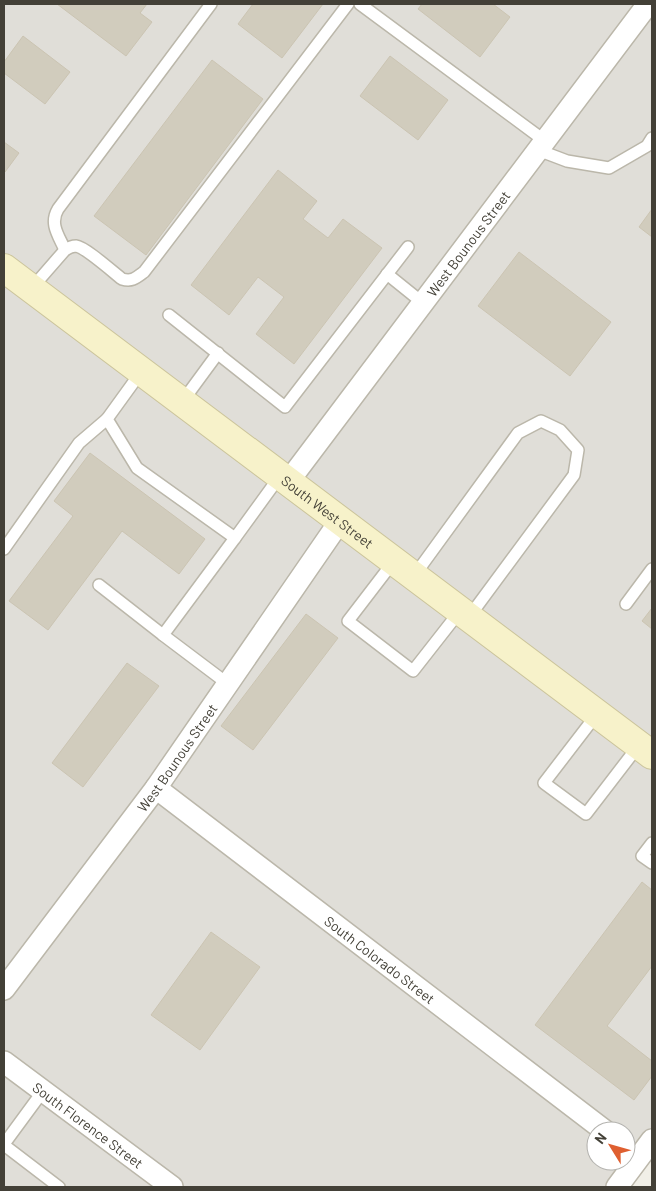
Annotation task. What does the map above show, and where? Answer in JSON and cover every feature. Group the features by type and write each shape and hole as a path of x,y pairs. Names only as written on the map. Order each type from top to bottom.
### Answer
{"main road":[{"name":"South West Street","path":"4,268 646,750"}],"street":[{"name":"West Bounous Street","path":"284,479 423,302 648,4"},
{"name":"West Bounous Street","path":"4,988 156,788 340,521"},
{"name":"South Colorado Street","path":"156,788 592,1121"},
{"name":"South Florence Street","path":"4,1062 169,1186"},
{"path":"636,1150 652,1140"},
{"path":"617,1187 624,1171"}],"lane":[{"path":"65,250 53,221 54,215 210,4"},
{"path":"31,289 65,250 76,246 84,249 126,281 133,280 144,272 348,4"},
{"path":"360,4 541,145 567,161 609,168 647,146 652,138"},
{"path":"169,315 285,406 408,247"},
{"path":"387,274 423,302"},
{"path":"182,402 218,353"},
{"path":"4,549 79,443 107,419 141,372"},
{"path":"107,419 137,468 235,538"},
{"path":"540,421 560,430 578,450 574,475 464,614 413,670 348,622 404,568 518,433 540,421"},
{"path":"162,634 235,538 284,479"},
{"path":"626,604 652,569"},
{"path":"99,585 228,684"},
{"path":"598,714 544,783 586,814 646,750"},
{"path":"652,843 642,856 652,863"},
{"path":"43,1091 4,1145 59,1187"}],"shaded area":[{"path":"4,4 652,4 652,1143 636,1165 636,1121 586,1121 586,1171 632,1171 620,1187 4,1187"}],"building":[{"path":"57,4 147,4 140,13 152,22 126,56"},
{"path":"253,4 323,4 282,58 238,24"},
{"path":"422,4 493,4 510,17 480,57 418,9"},
{"path":"23,36 70,72 45,104 4,73 4,62"},
{"path":"390,56 448,100 418,140 360,96"},
{"path":"212,60 263,99 146,255 94,216"},
{"path":"4,142 19,153 5,172 4,171"},
{"path":"278,170 317,201 303,219 328,238 343,219 382,248 294,364 256,334 284,297 258,277 229,315 191,285"},
{"path":"652,209 652,237 639,227"},
{"path":"519,252 611,322 570,376 478,306"},
{"path":"90,453 205,539 179,574 122,531 48,630 9,601 73,516 54,501"},
{"path":"652,608 652,629 642,621"},
{"path":"306,614 338,638 253,750 221,726"},
{"path":"127,663 159,686 83,787 52,763"},
{"path":"642,882 652,890 652,966 607,1026 652,1061 652,1076 634,1100 535,1025"},
{"path":"211,932 260,967 200,1050 151,1015"}]}
